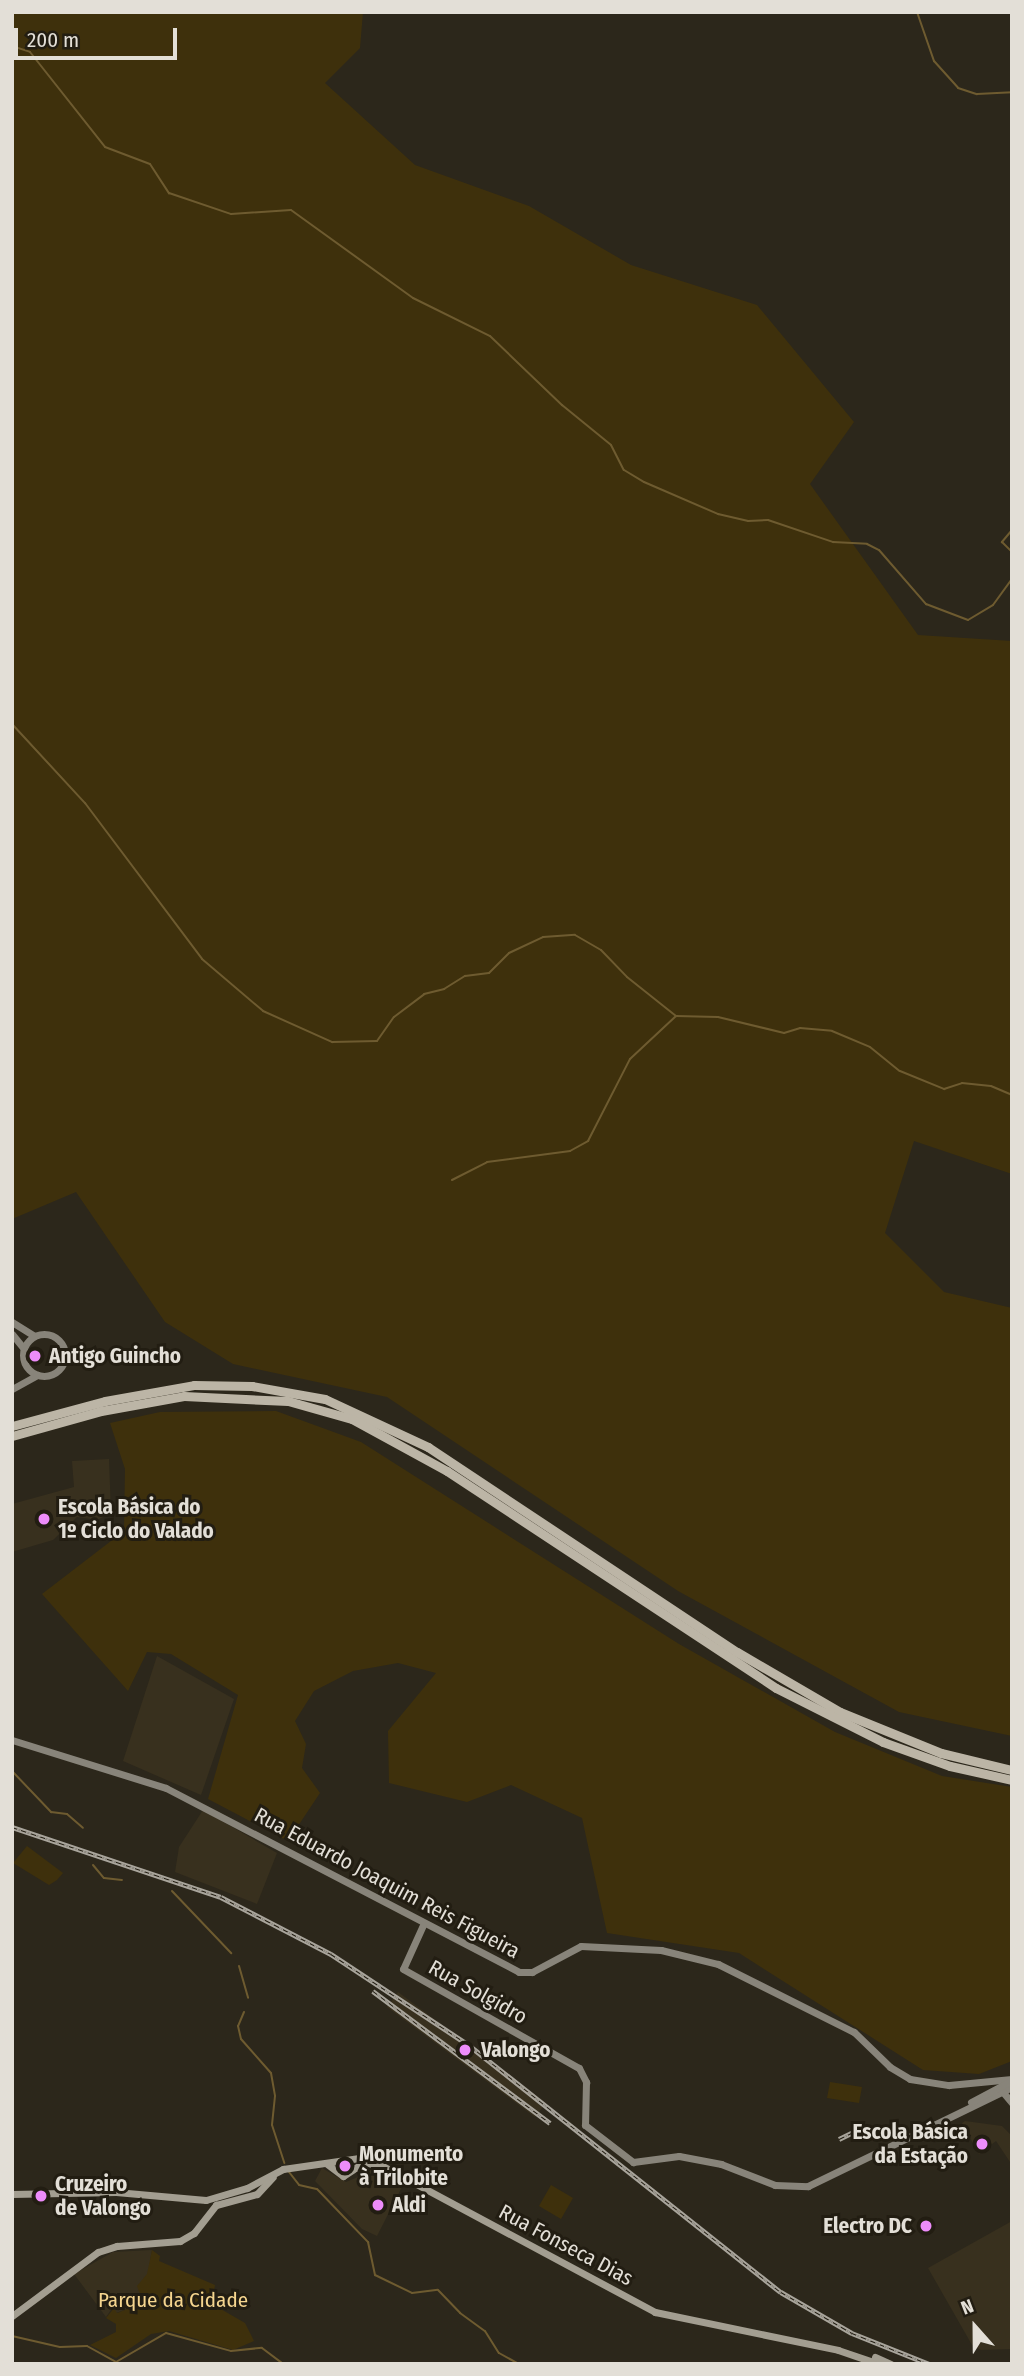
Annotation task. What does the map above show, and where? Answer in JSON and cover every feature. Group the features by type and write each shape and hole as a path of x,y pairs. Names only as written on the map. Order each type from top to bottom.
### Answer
{"highway":[{"path":"12,1426 143,1392 194,1385 252,1386 325,1399 428,1447 737,1652 829,1706 941,1753 1012,1770"},
{"path":"12,1436 149,1401 219,1394 288,1401 352,1419 424,1456 788,1694 883,1742 950,1766 1012,1780"}],"main road":[{"path":"12,1322 34,1336 54,1336 65,1353 57,1371 37,1375 12,1387"},
{"path":"12,1334 23,1349 23,1361 12,1387"},
{"path":"23,1349 34,1336"},
{"path":"23,1361 37,1375"},
{"name":"Rua Eduardo Joaquim Reis Figueira","path":"12,1740 166,1788 423,1925 524,1973 581,1946 661,1950 718,1964 854,2032 890,2067 910,2079 975,2086"},
{"name":"Rua Solgidro","path":"423,1925 403,1969 585,2074 585,2125 626,2159 674,2156 721,2164 775,2185 808,2186 932,2127"},
{"path":"975,2086 1012,2080"},
{"path":"932,2127 1012,2080"},
{"path":"975,2086 1000,2089 1012,2097"},
{"path":"975,2086 989,2092"},
{"path":"974,2100 975,2086"},
{"path":"932,2127 989,2092 1012,2087"},
{"path":"1000,2089 1012,2103"},
{"name":"Rua Fonseca Dias","path":"344,2158 366,2157 656,2312 842,2351 879,2364"},
{"path":"247,2189 278,2171 344,2158"},
{"path":"337,2170 344,2158"},
{"path":"344,2158 354,2170"},
{"path":"323,2164 344,2176 363,2163 381,2166"},
{"path":"12,2194 215,2200 257,2194 278,2171"},
{"path":"13,2315 98,2252 187,2238 215,2200 247,2189 266,2186"},
{"name":"Rua Fonseca Dias","path":"745,2331 834,2344 891,2364"}],"shaded area":[{"path":"109,1459 111,1513 97,1520 77,1517 53,1540 12,1552 12,1504 74,1487 72,1461"},
{"path":"157,1656 234,1699 201,1795 123,1761"},
{"path":"203,1810 277,1853 257,1904 175,1872 179,1847"},
{"path":"398,1992 546,2103 535,2117 387,2007"},
{"name":"Escola Básica da Estação","path":"965,2121 1002,2126 1012,2136 1012,2165 996,2141 979,2154 962,2123"},
{"path":"364,2167 404,2183 377,2236 362,2229 315,2181 322,2168 346,2182 358,2177"},
{"path":"1012,2221 1012,2349 981,2350 972,2345 928,2268"},
{"path":"152,2250 143,2303 116,2313 113,2307 106,2317 74,2274 113,2252"}],"green space":[{"path":"12,12 363,12 360,48 325,83 415,165 529,206 631,265 757,305 854,422 810,484 918,635 1012,641 1012,1174 914,1141 885,1233 944,1292 1012,1308 1012,1736 899,1712 678,1591 387,1397 233,1364 165,1322 76,1192 12,1219"},
{"path":"276,1411 361,1442 679,1644 835,1732 942,1776 1012,1787 1012,2061 979,2074 923,2070 739,1953 607,1933 582,1818 511,1785 467,1802 389,1783 388,1731 436,1673 398,1663 353,1671 314,1691 295,1721 306,1744 302,1768 320,1793 288,1841 208,1799 238,1695 171,1654 147,1652 128,1691 42,1594 124,1531 125,1469 110,1423 160,1412"},
{"path":"27,1846 63,1873 57,1880 49,1885 13,1863"},
{"path":"830,2082 862,2087 859,2103 827,2098"},
{"path":"551,2185 573,2198 561,2219 539,2206"},
{"name":"Parque da Cidade","path":"152,2250 160,2256 159,2261 215,2285 212,2304 245,2323 254,2341 233,2350 169,2331 151,2334 116,2358 90,2345 116,2332 116,2324 106,2318 114,2308 117,2313 143,2303 137,2286 147,2274"}],"waterway":[{"path":"917,12 934,61 958,88 977,94 1012,92"},
{"path":"12,46 30,52 105,147 150,164 169,193 231,214 291,210 413,298 490,336 562,405 611,445 624,470 644,482 718,514 748,521 768,520 833,542 867,544 879,550 926,604 968,620 993,605 1012,579"},
{"path":"1012,530 1002,542 1012,552"},
{"path":"12,724 85,803 202,959 263,1011 332,1042 377,1041 394,1017 424,994 444,989 465,976 489,973 509,953 543,937 575,935 601,950 627,977 676,1016 718,1017 784,1033 800,1028 832,1031 870,1047 900,1071 944,1089 962,1083 991,1086 1012,1095"},
{"path":"452,1180 487,1162 570,1151 588,1141 630,1059 676,1016"},
{"path":"12,1771 51,1812 67,1814 83,1828"},
{"path":"93,1865 104,1878 122,1880"},
{"path":"172,1891 231,1953"},
{"path":"239,1966 248,1998"},
{"path":"244,2012 238,2026 241,2039 271,2073 275,2096 272,2125 284,2163"},
{"path":"289,2172 299,2185 317,2189 368,2242 375,2275 412,2293 438,2290 460,2313 485,2331 499,2353 517,2363"},
{"path":"12,2336 60,2347 87,2346 116,2362 166,2333 231,2351 262,2348 283,2364"},
{"path":"467,2364 481,2364"}],"railway":[{"path":"12,1827 221,1897 331,1954 469,2045 781,2292 852,2333 929,2364"},
{"path":"373,1991 550,2123"},
{"path":"839,2139 862,2128"}],"place":[{"name":"Antigo Guincho","path":"35,1356"},
{"name":"Escola Básica do 1º Ciclo do Valado","path":"44,1519"},
{"name":"Valongo","path":"465,2050"},
{"name":"Escola Básica da Estação","path":"982,2144"},
{"name":"Monumento à Trilobite","path":"345,2166"},
{"name":"Cruzeiro de Valongo","path":"41,2196"},
{"name":"Aldi","path":"378,2205"},
{"name":"Electro DC","path":"926,2226"}]}
